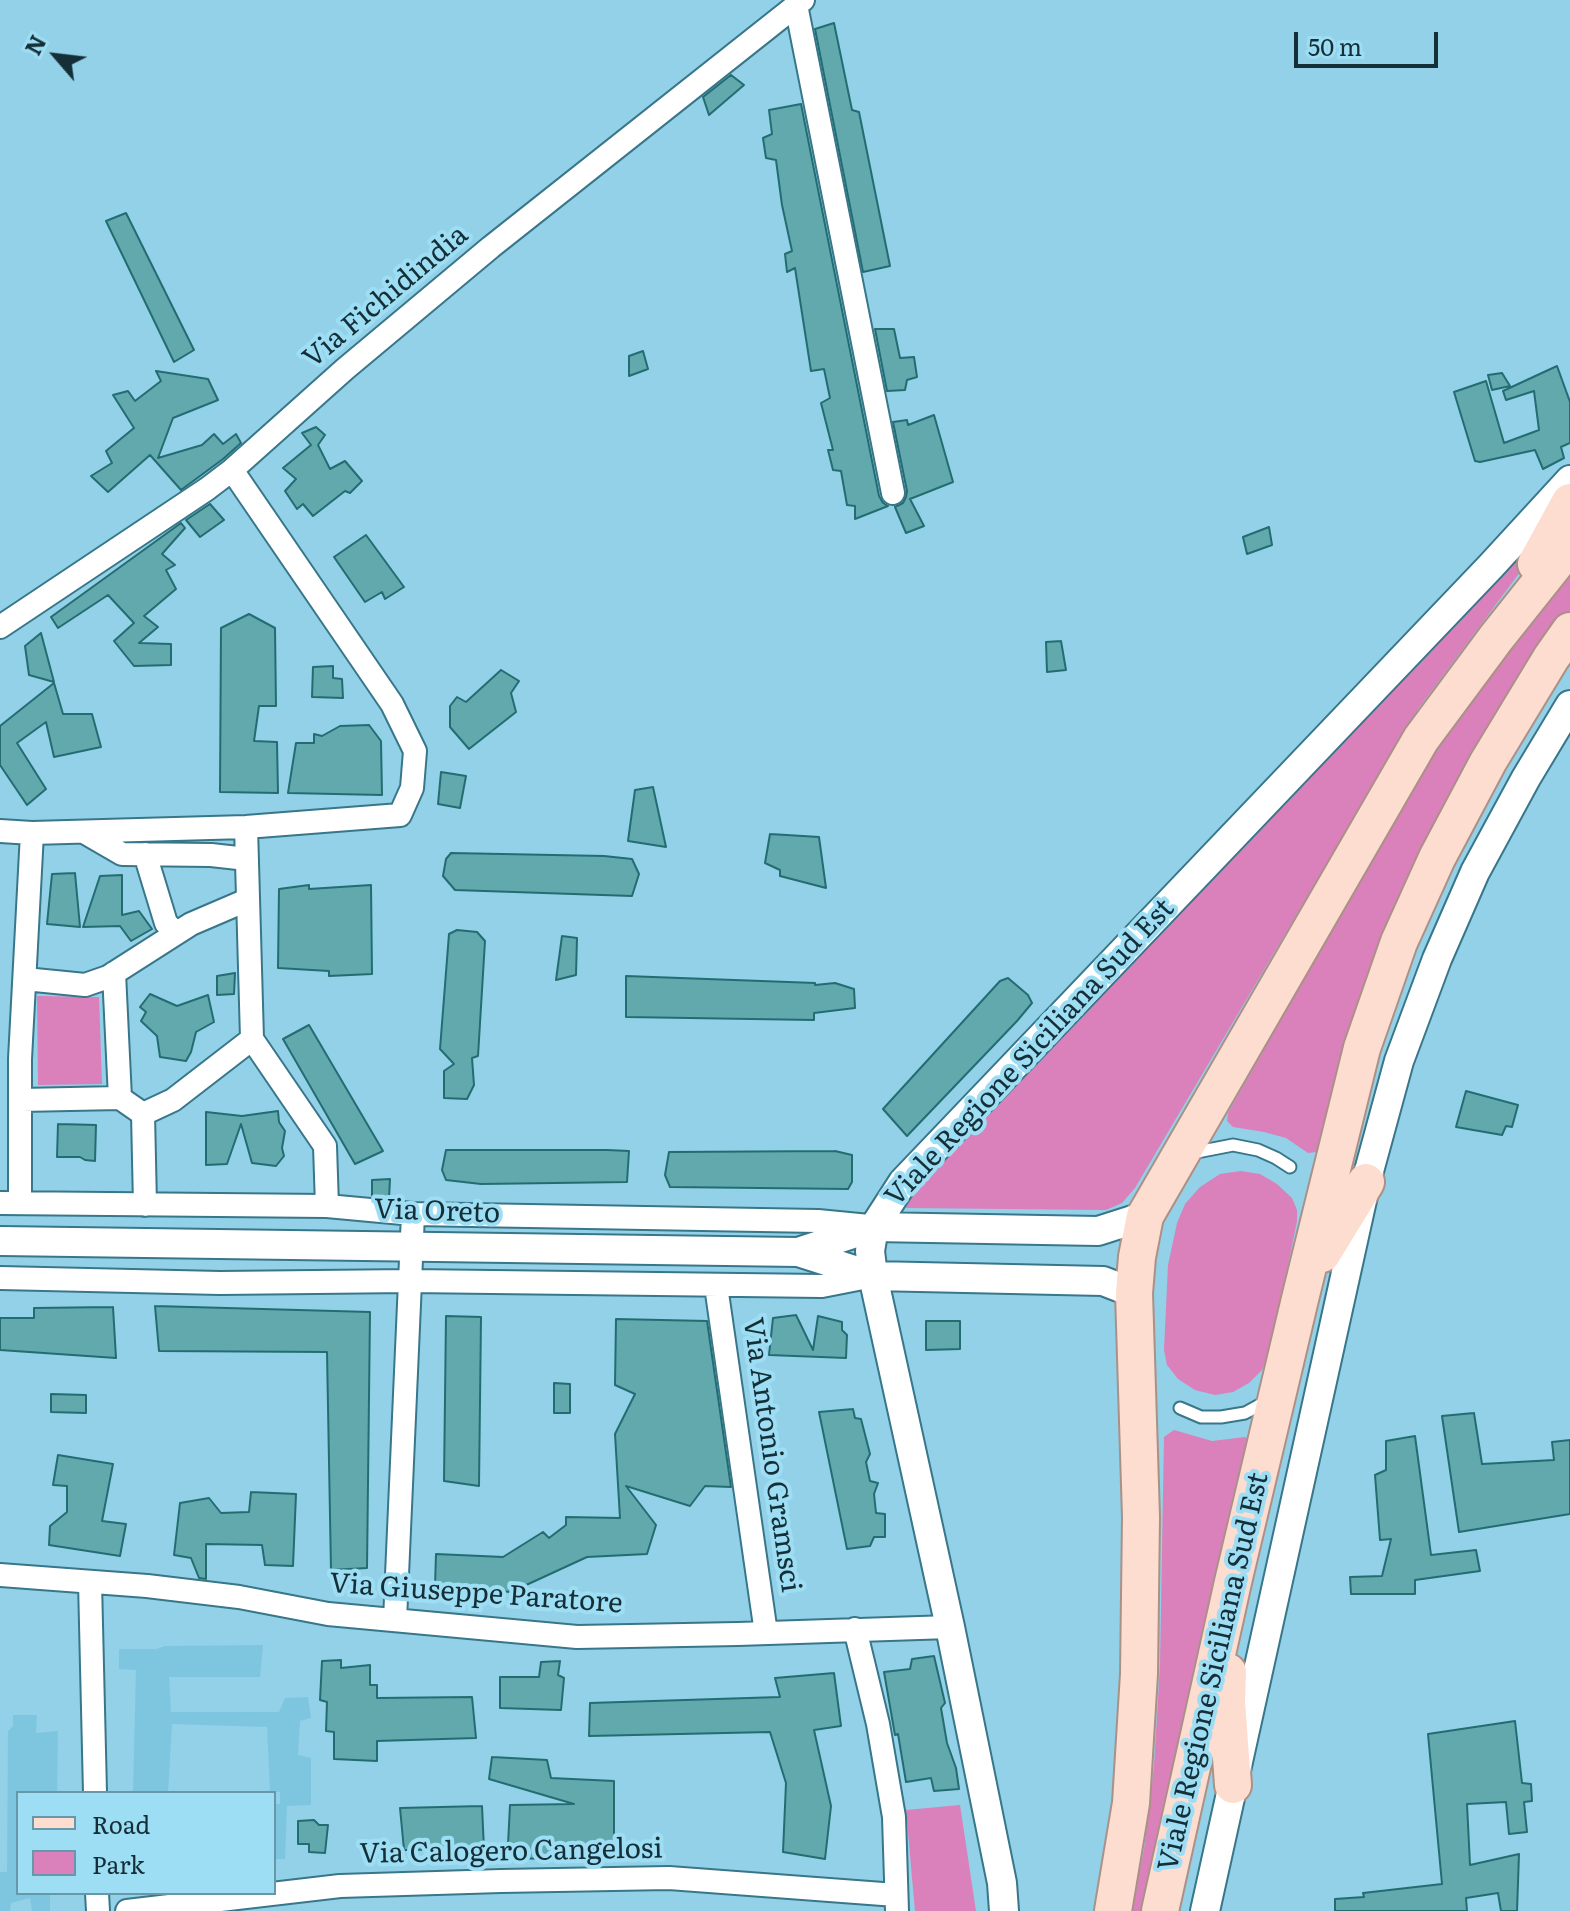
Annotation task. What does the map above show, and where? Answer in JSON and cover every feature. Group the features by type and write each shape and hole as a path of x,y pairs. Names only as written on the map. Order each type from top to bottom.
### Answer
{"main road":[{"path":"1496,638 1570,502"},
{"name":"Viale Regione Siciliana Sud Est","path":"1113,1911 1131,1803 1139,1674 1141,1517 1134,1293 1145,1216 1421,739 1570,545"},
{"name":"Viale Regione Siciliana Sud Est","path":"1160,1911 1233,1582 1362,1048 1399,942 1437,858 1488,762 1570,631"},
{"path":"1300,1299 1325,1247 1366,1182"},
{"path":"1233,1582 1227,1701 1233,1785"}],"street":[{"name":"Via Fichidindia","path":"0,627 232,470 345,369 491,247 799,2"},
{"path":"799,2 893,493"},
{"path":"0,831 32,833 246,827 400,815 412,788 415,751 392,704 232,470"},
{"name":"Viale Regione Siciliana Sud Est","path":"1004,1911 1002,1883 950,1627 910,1405 873,1276 870,1251 874,1227 913,1170 1570,480"},
{"name":"Viale Regione Siciliana Sud Est","path":"1205,1911 1366,1182 1399,1061 1437,959 1475,872 1570,705"},
{"path":"246,827 252,1039 325,1146 327,1206"},
{"path":"83,831 122,854 211,855 247,859"},
{"path":"10,1203 21,1100 20,1059 32,833"},
{"path":"145,854 166,923 176,933"},
{"path":"25,979 85,985 114,973 191,924 247,900"},
{"path":"114,973 120,1098"},
{"path":"143,1114 173,1100 252,1039"},
{"path":"21,1100 120,1098 143,1114"},
{"path":"143,1114 145,1205"},
{"name":"Via Oreto","path":"10,1203 327,1206 413,1214 818,1221 874,1227"},
{"path":"395,1620 413,1214"},
{"path":"798,1252 874,1227 1098,1231 1145,1216"},
{"name":"Via Oreto","path":"0,1241 798,1252"},
{"path":"798,1252 873,1276"},
{"path":"0,1278 220,1283 410,1281 822,1286 873,1276 1103,1281 1134,1293"},
{"name":"Via Antonio Gramsci","path":"716,1286 766,1633"},
{"name":"Via Giuseppe Paratore","path":"0,1575 147,1586 239,1597 328,1614 577,1637 950,1627"},
{"path":"90,1582 95,1791"},
{"path":"855,1629 878,1724 894,1817 897,1903"},
{"name":"Via Calogero Cangelosi","path":"276,1894 340,1886 669,1878 897,1903"},
{"name":"Via Calogero Cangelosi","path":"127,1911 263,1895"}],"lane":[{"path":"1180,1157 1200,1150 1233,1145 1258,1150 1290,1167"},
{"path":"1180,1408 1201,1417 1221,1417 1245,1413 1278,1395"}],"shaded area":[{"path":"263,1645 260,1677 169,1677 171,1712 279,1712 285,1698 308,1697 311,1718 300,1721 298,1755 311,1758 311,1805 287,1806 285,1859 276,1859 276,1804 280,1804 280,1792 270,1791 267,1727 172,1724 168,1791 133,1791 136,1670 119,1669 119,1649 156,1649 165,1646"},
{"path":"13,1715 37,1715 36,1733 58,1731 57,1791 16,1791 16,1895 50,1895 50,1911 32,1911 30,1898 11,1903 10,1911 0,1911 0,1872 7,1872 8,1731 13,1726"}],"green space":[{"path":"1531,543 1538,548 1418,709 1135,1188 1122,1203 1106,1210 906,1208 907,1193"},
{"path":"1570,574 1570,610 1471,752 1421,851 1345,1044 1317,1152 1308,1153 1286,1138 1233,1127 1227,1121 1228,1113 1384,836 1442,741"},
{"path":"37,996 99,997 102,1084 38,1085"},
{"path":"1241,1171 1260,1174 1277,1184 1292,1198 1297,1221 1270,1354 1262,1370 1249,1383 1233,1392 1215,1395 1195,1390 1178,1379 1167,1365 1164,1350 1168,1265 1177,1223 1185,1204 1200,1187 1220,1174"},
{"path":"1174,1430 1212,1441 1245,1437 1251,1441 1149,1911 1131,1911 1144,1849 1154,1766 1160,1665 1164,1437"},
{"path":"960,1805 976,1911 915,1911 906,1810"}],"building":[{"path":"834,23 852,110 859,112 890,266 863,272 815,29"},
{"path":"731,75 744,85 709,115 703,97"},
{"path":"801,104 879,496 888,506 855,519 855,506 847,505 841,471 833,470 828,450 833,450 821,403 830,398 824,369 811,371 795,268 787,272 785,254 792,251 776,160 766,158 763,138 772,134 769,110"},
{"path":"126,213 194,350 174,362 106,221"},
{"path":"875,329 894,329 900,358 914,357 917,377 907,380 905,390 887,391"},
{"path":"643,351 648,369 629,376 629,356"},
{"path":"1557,366 1570,402 1570,443 1561,447 1564,458 1543,469 1535,450 1475,461 1454,392 1486,381 1504,443 1539,430 1534,391 1506,400 1503,391"},
{"path":"156,371 208,379 218,400 173,418 158,458 202,445 214,434 223,444 236,434 241,443 181,490 150,455 108,492 91,476 112,463 106,451 134,428 113,395 128,391 135,401 161,381"},
{"path":"1502,373 1510,386 1492,390 1488,375"},
{"path":"934,415 953,482 910,499 924,526 906,533 895,507 903,503 907,491 893,422 907,420 908,425"},
{"path":"316,427 325,435 318,445 330,469 345,461 362,481 350,493 345,491 313,516 303,504 297,509 285,491 296,479 283,468 311,445 302,433"},
{"path":"210,504 224,520 200,537 186,520"},
{"path":"181,523 185,528 162,554 175,565 166,570 176,589 144,616 158,627 139,643 171,644 171,665 134,666 114,641 134,623 108,595 58,628 51,617"},
{"path":"1269,527 1272,545 1247,554 1243,537"},
{"path":"366,535 404,587 385,599 382,592 365,602 334,557"},
{"path":"249,614 275,628 276,706 259,706 254,741 277,742 278,793 220,792 221,628"},
{"path":"41,633 54,682 29,675 25,646"},
{"path":"1061,641 1066,670 1047,672 1046,642"},
{"path":"333,666 333,678 342,679 343,698 312,697 313,667"},
{"path":"501,670 519,681 511,693 516,712 469,749 450,727 450,706 457,697 466,702"},
{"path":"54,683 63,714 92,714 101,747 54,757 46,722 17,743 46,789 27,805 0,765 0,726"},
{"path":"369,725 381,741 382,795 288,793 296,743 314,743 314,734 322,736 340,726"},
{"path":"441,772 466,776 460,808 438,804"},
{"path":"653,787 666,847 628,841 635,790"},
{"path":"770,834 819,837 826,888 780,876 780,870 765,863"},
{"path":"451,853 632,859 639,874 632,896 455,890 443,876 446,859"},
{"path":"75,873 80,927 47,924 52,874"},
{"path":"122,875 122,915 139,911 152,929 131,941 120,926 83,927 100,876"},
{"path":"309,885 309,889 371,885 372,974 329,976 329,971 278,968 279,889"},
{"path":"457,930 477,932 485,941 478,1056 472,1058 474,1085 467,1099 444,1098 444,1071 454,1064 440,1049 449,934"},
{"path":"562,936 577,938 576,975 556,980"},
{"path":"235,973 234,994 217,995 217,976"},
{"path":"626,976 815,985 835,983 854,989 855,1008 814,1013 814,1020 626,1017"},
{"path":"1008,978 1028,995 1032,1003 907,1136 883,1109 1000,981"},
{"path":"150,994 177,1006 208,995 214,1022 196,1032 186,1061 160,1057 157,1036 141,1021 146,1012 140,1007"},
{"path":"309,1025 383,1151 355,1164 283,1039"},
{"path":"1466,1091 1518,1105 1512,1127 1506,1126 1502,1135 1456,1127"},
{"path":"278,1111 279,1122 285,1131 284,1156 276,1166 252,1163 241,1124 227,1164 206,1165 206,1112 242,1116"},
{"path":"58,1124 96,1125 95,1161 80,1157 57,1157"},
{"path":"446,1150 629,1151 627,1182 481,1184 446,1180 442,1170"},
{"path":"835,1151 852,1155 852,1182 848,1189 670,1187 665,1175 669,1152"},
{"path":"390,1179 389,1198 372,1196 372,1180"},
{"path":"155,1306 370,1312 367,1568 331,1570 327,1352 159,1351"},
{"path":"113,1307 116,1358 0,1350 0,1318 34,1318 34,1308"},
{"path":"796,1315 813,1350 818,1316 842,1322 842,1330 847,1335 846,1358 769,1355 773,1318"},
{"path":"446,1316 481,1317 479,1486 444,1481"},
{"path":"616,1319 707,1321 731,1487 705,1486 690,1506 626,1486 656,1525 647,1554 587,1557 511,1592 435,1586 436,1554 503,1557 543,1532 549,1538 566,1525 566,1517 620,1518 615,1434 635,1394 615,1385"},
{"path":"926,1321 960,1321 960,1349 926,1350"},
{"path":"554,1383 570,1384 570,1413 554,1413"},
{"path":"51,1394 86,1395 86,1413 51,1412"},
{"path":"853,1409 855,1418 861,1419 870,1454 866,1462 870,1481 878,1483 874,1494 876,1513 885,1514 885,1537 874,1537 870,1546 847,1549 819,1412"},
{"path":"1474,1413 1482,1464 1554,1460 1552,1442 1570,1440 1570,1514 1459,1532 1442,1416"},
{"path":"1415,1436 1431,1555 1476,1550 1480,1571 1415,1580 1415,1594 1351,1594 1350,1577 1382,1576 1391,1539 1380,1540 1375,1475 1386,1470 1386,1441"},
{"path":"58,1455 113,1464 102,1521 126,1524 120,1556 49,1545 50,1526 67,1512 67,1486 53,1485"},
{"path":"251,1492 296,1494 293,1566 265,1565 262,1545 206,1544 206,1579 199,1578 191,1558 174,1555 180,1503 209,1498 221,1513 249,1512"},
{"path":"934,1656 945,1703 941,1708 947,1743 959,1789 934,1791 931,1778 906,1782 898,1734 895,1735 884,1672 910,1669 912,1659"},
{"path":"341,1660 341,1668 370,1665 370,1685 377,1685 377,1698 472,1697 476,1738 377,1741 377,1761 334,1759 334,1732 326,1731 327,1702 320,1700 322,1661"},
{"path":"560,1661 558,1675 564,1678 561,1710 500,1708 500,1677 539,1677 541,1662"},
{"path":"834,1673 841,1726 814,1730 831,1806 825,1859 783,1852 786,1783 770,1732 589,1736 590,1703 780,1697 775,1678"},
{"path":"1515,1721 1522,1783 1531,1784 1532,1801 1524,1802 1527,1832 1509,1834 1506,1802 1467,1804 1470,1865 1519,1854 1517,1911 1501,1911 1498,1893 1466,1898 1467,1911 1335,1911 1335,1899 1442,1884 1428,1734"},
{"path":"492,1757 547,1760 551,1778 614,1781 614,1842 608,1844 608,1861 515,1858 517,1845 508,1845 510,1805 574,1804 489,1779"},
{"path":"482,1806 484,1849 404,1850 400,1808"},
{"path":"314,1820 319,1825 328,1825 325,1853 309,1852 309,1844 298,1844 298,1821"}]}
